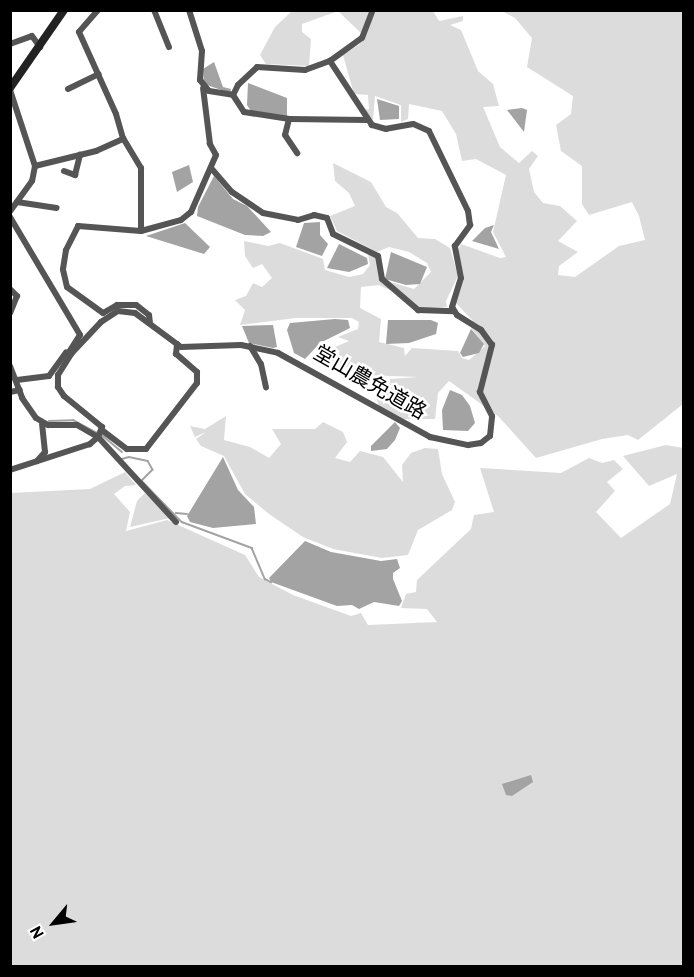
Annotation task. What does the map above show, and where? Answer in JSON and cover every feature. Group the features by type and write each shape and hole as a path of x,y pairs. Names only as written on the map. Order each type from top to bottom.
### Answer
{"main road":[{"path":"10,89 64,10"}],"street":[{"path":"154,10 169,47"},
{"path":"151,324 149,315 136,305 117,305 103,313 67,287 63,269 71,234 78,226 141,231 181,220 191,212 216,155 210,144 202,51 189,10"},
{"path":"233,95 238,85 257,67 305,70 330,61 362,38 373,10"},
{"path":"95,11 79,32 99,74 123,139 141,168 141,231"},
{"path":"10,44 32,36 40,47"},
{"path":"211,168 232,192 264,213 298,220 314,215 327,218 333,234 378,256 382,279 418,310 454,311 452,300 461,278 455,246 470,225 468,211 429,131 413,124 380,128 367,120 330,61"},
{"path":"68,89 99,74"},
{"path":"204,88 233,95 244,112 289,119 367,120"},
{"path":"10,89 35,166 33,181 10,211"},
{"path":"289,119 285,135 297,153"},
{"path":"35,166 80,155 123,139"},
{"path":"64,171 75,175 80,155"},
{"path":"17,202 57,208"},
{"path":"10,216 80,335 58,375 58,387 176,522"},
{"path":"10,289 17,296 10,313"},
{"path":"18,380 49,376 101,322 118,311 135,313 151,324 179,346 176,354 197,372 197,383 146,449 127,449 101,434 70,423 42,424"},
{"name":"堂山農免道路","path":"179,346 250,346 289,358 417,432 449,442 477,444 490,436 493,423 480,392 492,345 481,330 454,311"},
{"path":"250,346 261,364 266,387"},
{"path":"10,366 18,380 29,411 42,424 45,452 37,461"},
{"path":"10,392 20,390"},
{"path":"10,470 101,434"}],"shaded area":[{"path":"292,11 338,11 302,24 302,32 311,39 309,66 266,64 260,55 275,27"},
{"path":"338,11 369,11 361,33"},
{"path":"374,11 433,11 439,21 463,16 463,21 450,25 461,30 478,71 493,84 499,106 483,107 500,147 519,163 532,151 538,156 529,169 534,192 543,203 560,206 577,221 558,241 578,252 559,266 558,275 575,277 619,246 645,240 639,216 632,202 589,215 582,204 582,166 561,151 556,125 571,114 573,96 527,67 532,38 515,18 502,11 683,11 683,404 638,440 628,435 602,439 536,458 498,416 449,381 438,393 435,419 404,419 379,406 376,397 388,392 390,379 418,377 362,375 338,363 321,364 312,357 349,341 338,337 358,329 359,322 352,318 296,318 240,325 245,310 235,300 246,296 253,283 262,287 272,278 262,264 253,268 245,256 244,241 268,246 280,243 323,259 325,270 349,277 363,274 370,265 368,254 378,259 380,278 400,295 379,285 361,287 360,308 381,319 379,342 404,348 405,356 412,348 458,351 462,358 469,360 485,346 471,328 473,321 454,301 464,277 457,253 461,244 500,258 506,257 493,232 506,175 476,159 462,161 456,134 442,111 409,104 408,119 401,122 401,105 375,96 373,120 368,117 364,110 369,109 368,95 354,94 343,55 360,44"},
{"path":"214,62 223,87 231,89 230,93 204,84 203,69"},
{"path":"248,83 287,98 287,118 251,111 247,105"},
{"path":"377,99 399,106 399,119 380,120"},
{"path":"522,108 527,110 524,132 507,110"},
{"path":"333,163 371,182 386,207 397,213 418,238 435,239 450,248 458,276 446,301 447,307 418,308 387,281 414,289 431,272 427,263 409,252 389,247 377,252 337,231 330,216 355,206 349,193 335,181"},
{"path":"189,165 193,182 177,192 172,172"},
{"path":"214,176 233,199 247,206 271,232 263,236 245,235 197,216 198,207"},
{"path":"320,222 320,235 328,244 322,256 296,247 304,223"},
{"path":"185,223 210,247 204,254 146,236"},
{"path":"494,225 491,232 499,249 472,241 485,228"},
{"path":"339,244 367,258 368,264 349,272 327,268"},
{"path":"391,252 427,267 420,284 406,285 385,279"},
{"path":"348,320 350,328 320,343 305,359 294,353 287,330 290,323"},
{"path":"388,320 431,320 438,323 436,334 409,343 386,344"},
{"path":"273,325 277,347 273,348 249,343 242,326"},
{"path":"471,329 484,344 479,353 463,357 460,353"},
{"path":"450,390 462,395 470,406 475,423 468,431 443,430 442,410"},
{"path":"226,416 224,440 250,447 269,458 281,444 272,429 315,429 323,422 343,432 347,442 335,458 350,462 360,451 383,457 403,482 402,465 411,453 425,448 438,449 442,474 455,502 452,510 418,530 408,555 382,558 333,549 303,537 245,494 224,456 201,446 196,439 206,432 195,437 190,426 205,429"},
{"path":"395,422 400,428 395,440 387,449 371,451 371,446"},
{"path":"666,445 683,448 683,966 11,966 10,493 90,489 125,472 136,485 125,486 114,494 130,512 126,531 167,520 245,555 259,577 293,595 351,616 361,613 368,625 437,622 427,609 401,608 406,594 416,592 417,580 471,529 474,515 494,512 480,468 561,473 589,458 602,463 614,460 623,469 607,482 615,491 596,512 621,538 670,504 677,474 649,486 623,456"},
{"path":"223,457 238,490 254,507 256,524 213,528 190,522 187,516"},
{"path":"145,493 170,518 130,527 137,501"},
{"path":"305,541 331,552 381,561 397,559 400,568 393,573 393,579 402,601 399,606 374,602 359,609 352,605 337,606 271,582 269,578"},
{"path":"531,775 533,782 512,796 506,795 502,784"}],"waterway":[{"path":"49,421 73,420 97,433"},
{"path":"102,435 122,452"},
{"path":"122,459 129,457 148,461 153,470 142,481 182,522 252,548 265,579 271,582"},
{"path":"176,513 187,514"}]}
